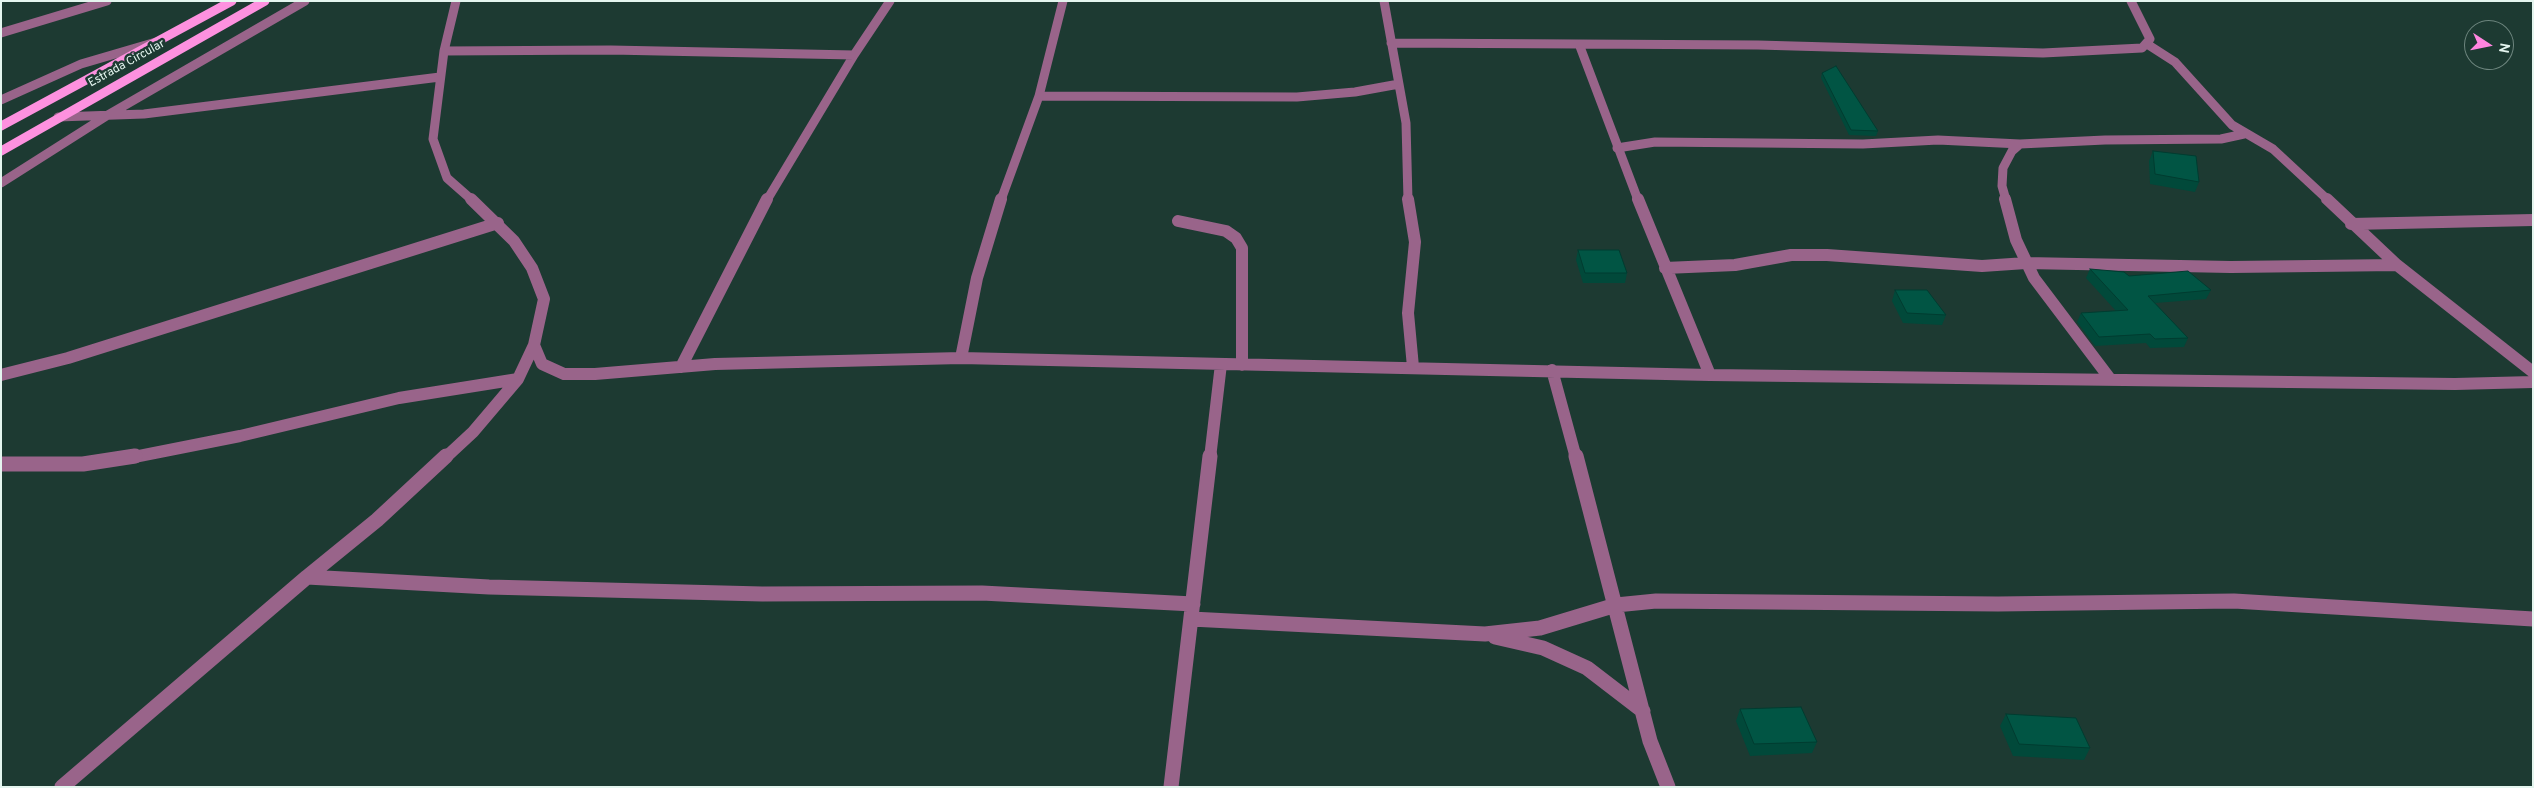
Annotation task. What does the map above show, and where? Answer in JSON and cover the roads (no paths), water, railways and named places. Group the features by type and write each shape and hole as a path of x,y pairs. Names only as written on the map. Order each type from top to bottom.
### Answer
{"main road":[{"name":"Estrada Circular","path":"1,126 6,120 232,1"},
{"name":"Estrada Circular","path":"1,151 265,1"}],"street":[{"path":"1,33 107,1"},
{"path":"1,183 108,115 305,1"},
{"path":"62,787 306,577 377,520 473,432 518,379 534,344 544,299 540,285 532,268 514,241 498,223 446,178 433,139 444,52 456,1"},
{"path":"681,367 765,203 854,55 890,1"},
{"path":"961,358 980,269 1001,199 1038,96 1063,1"},
{"path":"1391,43 1758,45 2044,53 2142,48 2150,40 2130,1"},
{"path":"1382,2 1406,123 1408,206 1415,242 1408,313 1413,367"},
{"path":"1,100 81,64 156,42"},
{"path":"1579,44 1617,148 1710,376"},
{"path":"2148,44 2175,62 2232,125 2244,134 2273,149 2397,265 2533,372"},
{"path":"444,52 611,50 854,55"},
{"path":"58,117 144,114 440,77"},
{"path":"1038,96 1297,97 1355,92 1399,84"},
{"path":"1617,148 1655,142 1863,144 1938,140 2020,144 2104,140 2221,139 2244,134"},
{"path":"2020,144 2012,151 2003,168 2002,186 2016,240 2026,263 2050,300 2111,380"},
{"path":"2351,224 2533,220"},
{"path":"1178,222 1226,231 1236,238 1242,248 1242,365"},
{"path":"1,374 87,352 498,223"},
{"path":"1665,268 1735,265 1791,255 1860,256 1982,266 2026,263 2231,267 2397,265"},
{"path":"534,344 542,364 564,374 604,374 681,367 961,358 1552,370 1710,376 2455,384 2533,382"},
{"path":"1171,787 1222,364"},
{"path":"1552,370 1616,605 1622,640 1644,711 1650,741 1668,787"},
{"path":"1,464 84,464 117,460 240,436 399,398 518,379"},
{"path":"306,577 489,587 762,594 982,593 1192,612 1485,634 1543,648 1588,668 1644,711"},
{"path":"1485,634 1540,628 1616,605 1656,601 1998,604 2234,601 2533,619"}]}
